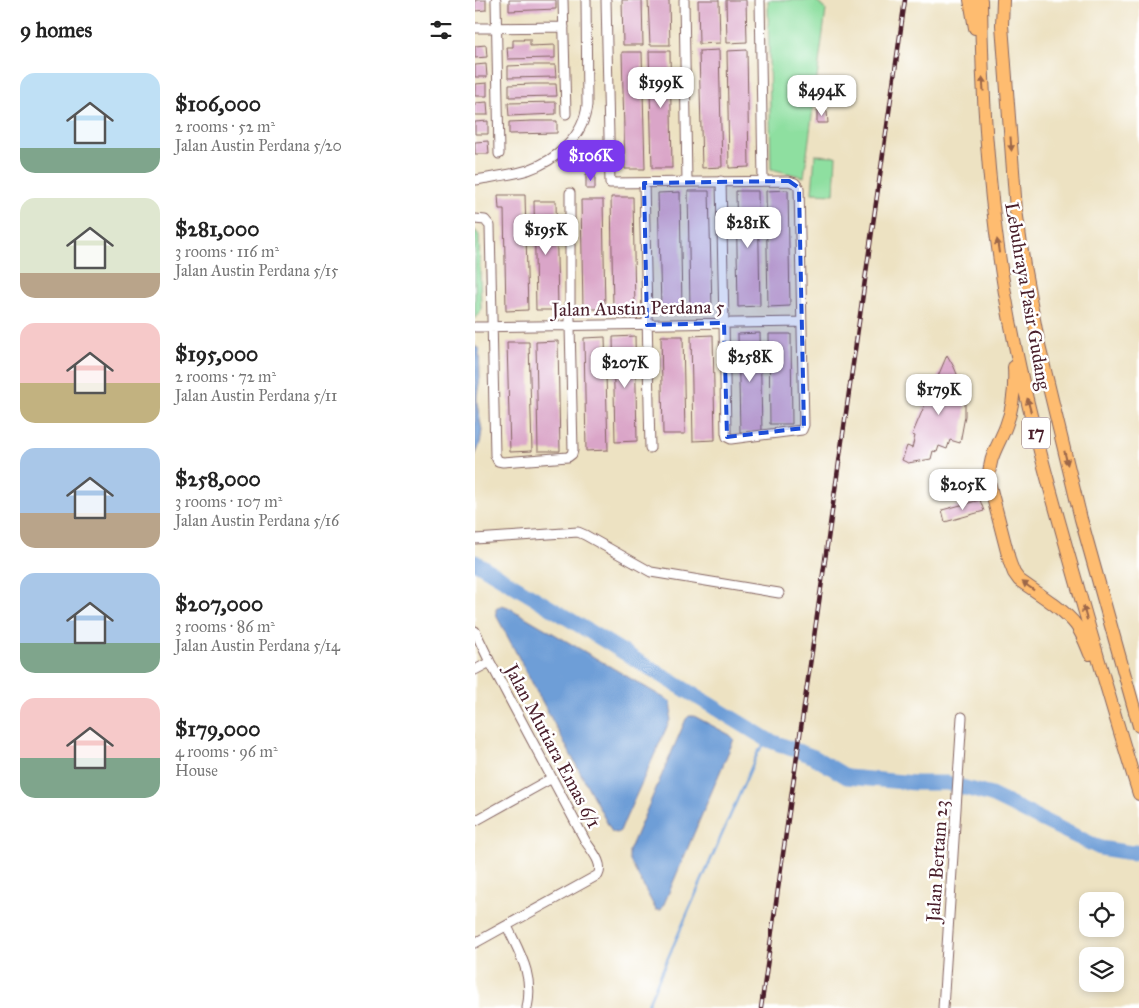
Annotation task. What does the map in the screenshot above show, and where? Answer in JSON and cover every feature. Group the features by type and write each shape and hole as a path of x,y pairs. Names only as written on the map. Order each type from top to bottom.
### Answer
{"highway":[{"path":"970,0 981,62"},
{"name":"Lebuhraya Pasir Gudang","path":"981,0 981,62 992,202 1013,340 1060,525 1139,794"},
{"name":"Lebuhraya Pasir Gudang","path":"1003,0 1002,25 1016,210 1024,266 1039,346 1081,520 1139,726"},
{"path":"1013,340 1015,372 1011,410 1006,426 990,460 989,471 989,482 1010,563 1019,580 1068,615 1077,626 1084,639 1118,726"}],"street":[{"path":"496,0 499,154"},
{"path":"563,0 566,114"},
{"path":"475,180 528,170 541,164 566,147 582,127 587,113 586,0"},
{"path":"606,0 610,183 721,181 789,181 795,183 799,188 804,428 802,430 731,439 725,433 725,323 721,181"},
{"path":"683,0 687,182"},
{"path":"760,0 763,181"},
{"path":"475,28 564,27"},
{"path":"644,183 650,448"},
{"path":"475,219 485,220 490,226 495,454 498,460 503,462 568,457 572,454 573,450 570,326 570,193"},
{"name":"Jalan Austin Perdana 5","path":"475,327 801,322"},
{"path":"475,540 578,532 651,572 779,594"},
{"name":"Jalan Mutiara Emas 6/1","path":"475,631 600,866 598,875 507,926"},
{"path":"475,670 490,662"},
{"name":"Jalan Bertam 23","path":"943,1008 962,717"},
{"path":"475,821 552,778"},
{"path":"475,943 507,926 528,975 527,1008"}],"highlighted area":[{"path":"789,181 799,188 804,428 727,437 724,323 647,325 644,183"}],"green space":[{"path":"768,0 815,0 826,10 804,177 771,169"},
{"path":"815,155 836,156 834,194 812,193"},
{"path":"475,230 479,235 481,309 475,318"}],"water":[{"path":"475,346 479,349 480,378 477,404 482,430 480,444 475,456"},
{"path":"502,605 671,702 670,720 620,831 617,833 612,832 496,615 496,609"},
{"path":"689,716 694,716 734,739 664,904 661,910 656,910 629,859 629,851 686,719"}],"building":[{"path":"475,0 486,0 486,10 475,11"},
{"path":"509,0 556,0 556,9 509,11"},
{"path":"622,0 642,0 643,45 623,45"},
{"path":"648,0 669,0 670,45 650,45"},
{"path":"698,0 719,0 720,43 699,44"},
{"path":"726,0 746,0 747,42 727,43"},
{"path":"530,39 530,46 555,45 555,58 508,59 507,47 513,47 513,40"},
{"path":"486,45 487,57 475,58 475,46"},
{"path":"719,50 722,167 702,168 699,51"},
{"path":"747,50 749,167 729,168 727,51"},
{"path":"649,51 670,51 672,168 652,168"},
{"path":"622,52 642,52 645,169 625,169"},
{"path":"486,64 487,77 475,77 475,65"},
{"path":"555,65 556,77 508,78 508,66"},
{"path":"487,83 487,96 475,96 475,84"},
{"path":"556,84 557,96 509,97 509,85"},
{"path":"487,102 488,115 475,115 475,103"},
{"path":"556,102 556,114 509,116 508,103"},
{"path":"817,111 827,111 828,123 817,123"},
{"path":"488,121 488,134 475,134 475,122"},
{"path":"557,121 557,133 509,134 509,122"},
{"path":"488,141 489,154 475,154 475,142"},
{"path":"586,174 595,174 595,189 586,189"},
{"path":"788,190 790,306 768,307 766,191"},
{"path":"688,191 709,191 712,308 690,308"},
{"path":"736,191 758,191 760,306 738,307"},
{"path":"680,192 682,308 661,308 658,193"},
{"path":"498,195 525,195 528,310 506,311 504,209 499,209"},
{"path":"611,197 633,197 635,309 613,309"},
{"path":"581,200 603,200 605,309 583,309"},
{"path":"534,201 556,201 558,310 536,310"},
{"path":"760,333 762,432 740,432 738,334"},
{"path":"769,334 791,334 792,424 770,424"},
{"path":"713,335 715,440 693,441 691,336"},
{"path":"635,336 637,441 615,442 613,337"},
{"path":"661,336 683,336 685,434 663,434"},
{"path":"605,337 608,450 586,451 584,338"},
{"path":"558,341 560,451 538,451 536,342"},
{"path":"507,342 529,342 532,451 510,452"},
{"path":"947,355 959,379 965,404 965,416 960,443 950,440 947,449 939,446 937,452 933,451 931,459 908,463 902,460 907,446 912,448 915,436 912,435 926,402 924,397 925,388 930,382 936,381"},
{"path":"980,500 984,511 945,522 942,510"}],"waterway":[{"path":"475,562 768,740 814,757 847,777 915,783 947,783 991,795 1100,848 1132,853 1139,851"},
{"path":"646,1008 758,752 768,740"}],"railway":[{"path":"761,1008 905,0"}]}
